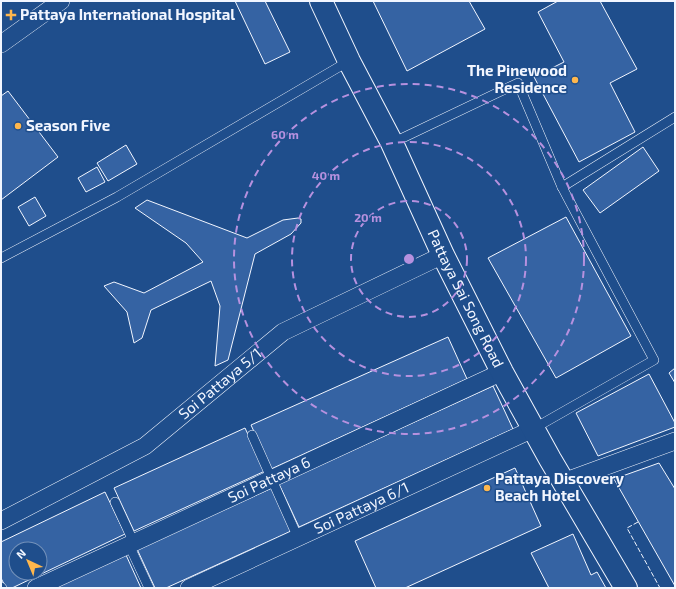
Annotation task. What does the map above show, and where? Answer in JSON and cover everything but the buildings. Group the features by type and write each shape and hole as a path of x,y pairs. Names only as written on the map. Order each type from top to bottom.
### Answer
{"main road":[{"name":"Pattaya Sai Song Road","path":"322,1 349,61 392,143 444,255 502,372 563,482 626,588"}],"street":[{"path":"1,44 61,1"},
{"name":"Soi Pattaya 5/1","path":"1,521 145,446 284,332 444,255"},
{"name":"Soi Pattaya 6","path":"36,588 502,372"},
{"name":"Soi Pattaya 6/1","path":"189,588 533,429"},
{"path":"563,482 675,441"}],"lane":[{"path":"1,258 118,197 349,61"},
{"path":"392,143 518,83 562,187 654,360 533,429"},
{"path":"562,187 675,117"},
{"path":"252,435 298,538"},
{"path":"115,502 148,588"}],"fence":[{"path":"638,522 627,528 660,588"}],"place":[{"name":"Pattaya International Hospital","path":"11,15"},
{"name":"The Pinewood Residence","path":"575,80"},
{"name":"Season Five","path":"18,126"},
{"name":"Pattaya Discovery Beach Hotel","path":"487,488"}]}
